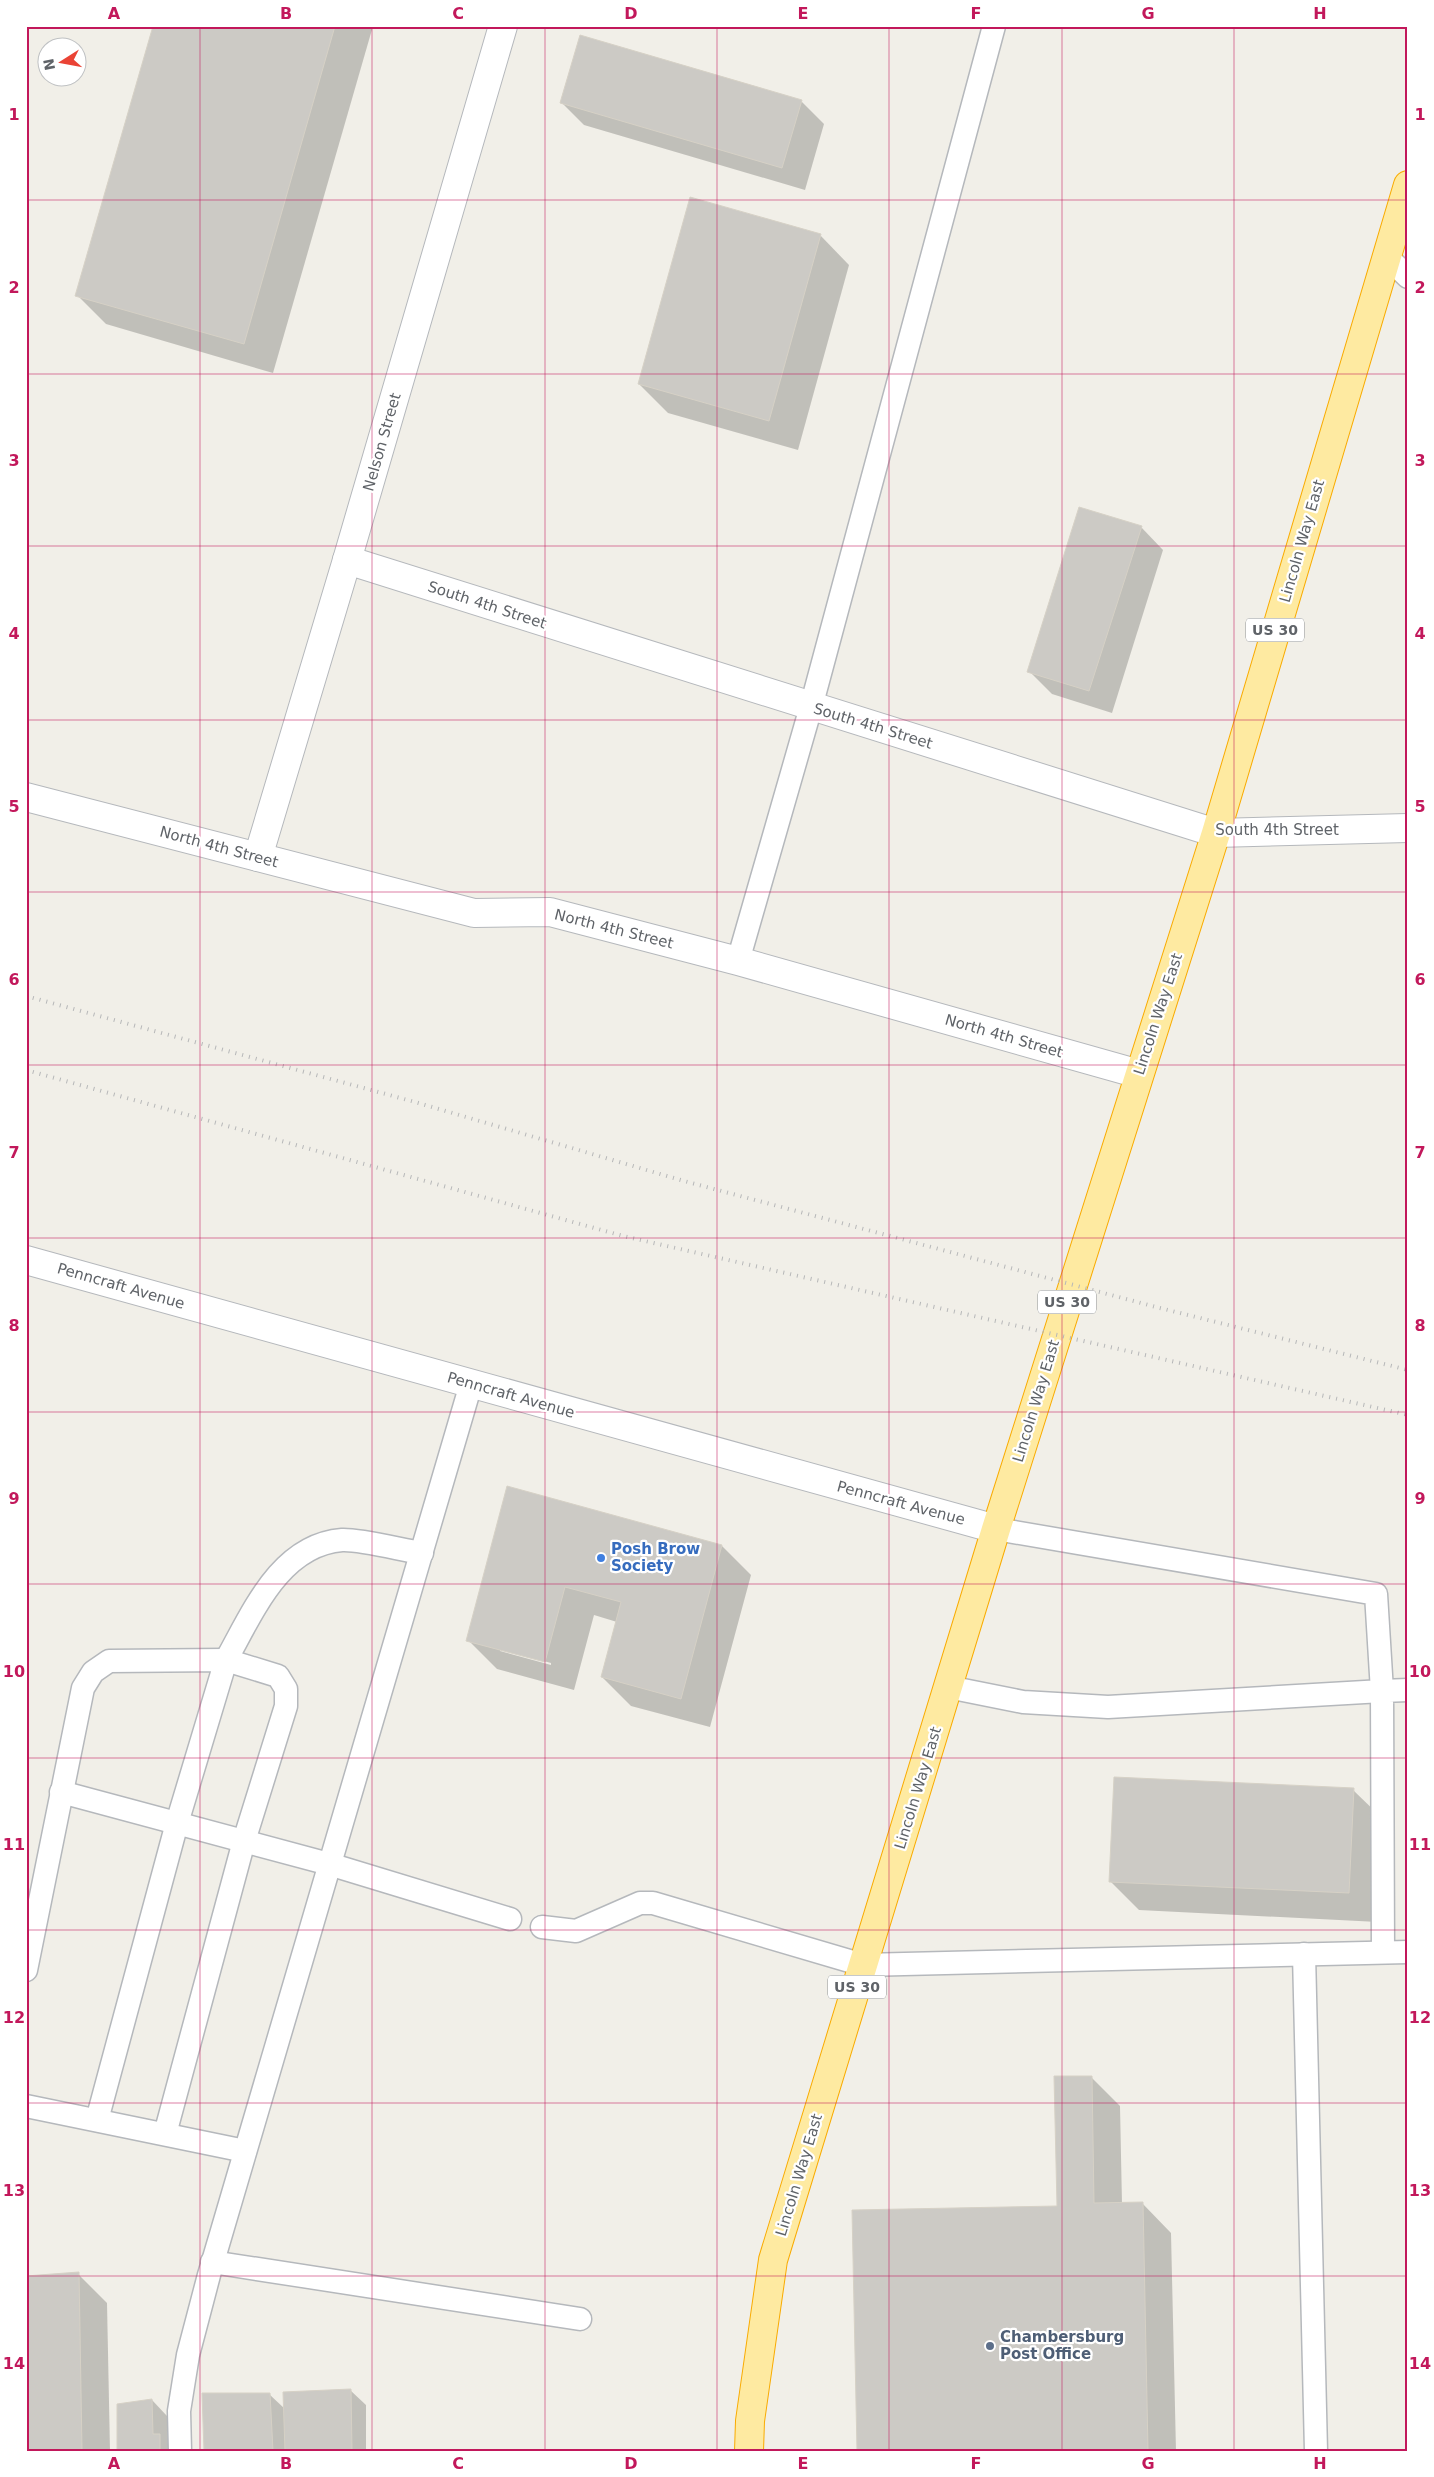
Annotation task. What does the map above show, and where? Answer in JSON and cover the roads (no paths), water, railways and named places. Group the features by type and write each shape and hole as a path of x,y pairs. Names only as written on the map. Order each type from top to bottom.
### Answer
{"highway":[{"name":"Lincoln Way East","path":"749,2451 750,2421 773,2260 996,1529 1216,833 1408,185"}],"street":[{"name":"Nelson Street","path":"258,857 347,560 502,26"},
{"name":"South 4th Street","path":"347,560 1216,833 1408,828"},
{"name":"North 4th Street","path":"26,797 474,913 550,912 738,961 1139,1074"},
{"name":"Penncraft Avenue","path":"26,1260 996,1529"}],"lane":[{"path":"738,961 810,707 994,26"},
{"path":"1386,256 1408,277"},
{"path":"180,2451 179,2412 188,2355 212,2262 472,1384"},
{"path":"996,1529 1376,1594 1382,1691 1383,1952"},
{"path":"97,2120 177,1823 226,1660 267,1588 299,1554 319,1544 344,1540 422,1554"},
{"path":"26,1970 83,1688 94,1672 109,1661 226,1660 278,1676 286,1689 286,1706 244,1841 165,2134"},
{"path":"948,1687 1023,1702 1108,1707 1408,1690"},
{"path":"61,1792 330,1864 510,1919"},
{"path":"542,1928 576,1931 640,1903 653,1903 864,1965 1408,1952"},
{"path":"1304,1954 1316,2451"},
{"path":"26,2106 245,2151"},
{"path":"212,2262 580,2319"}],"railway":[{"path":"26,996 415,1102 684,1181 1156,1307 1408,1370"},
{"path":"26,1070 623,1236 1408,1415"}],"place":[{"name":"Posh Brow Society","path":"601,1558"},
{"name":"Chambersburg Post Office","path":"990,2346"}]}
